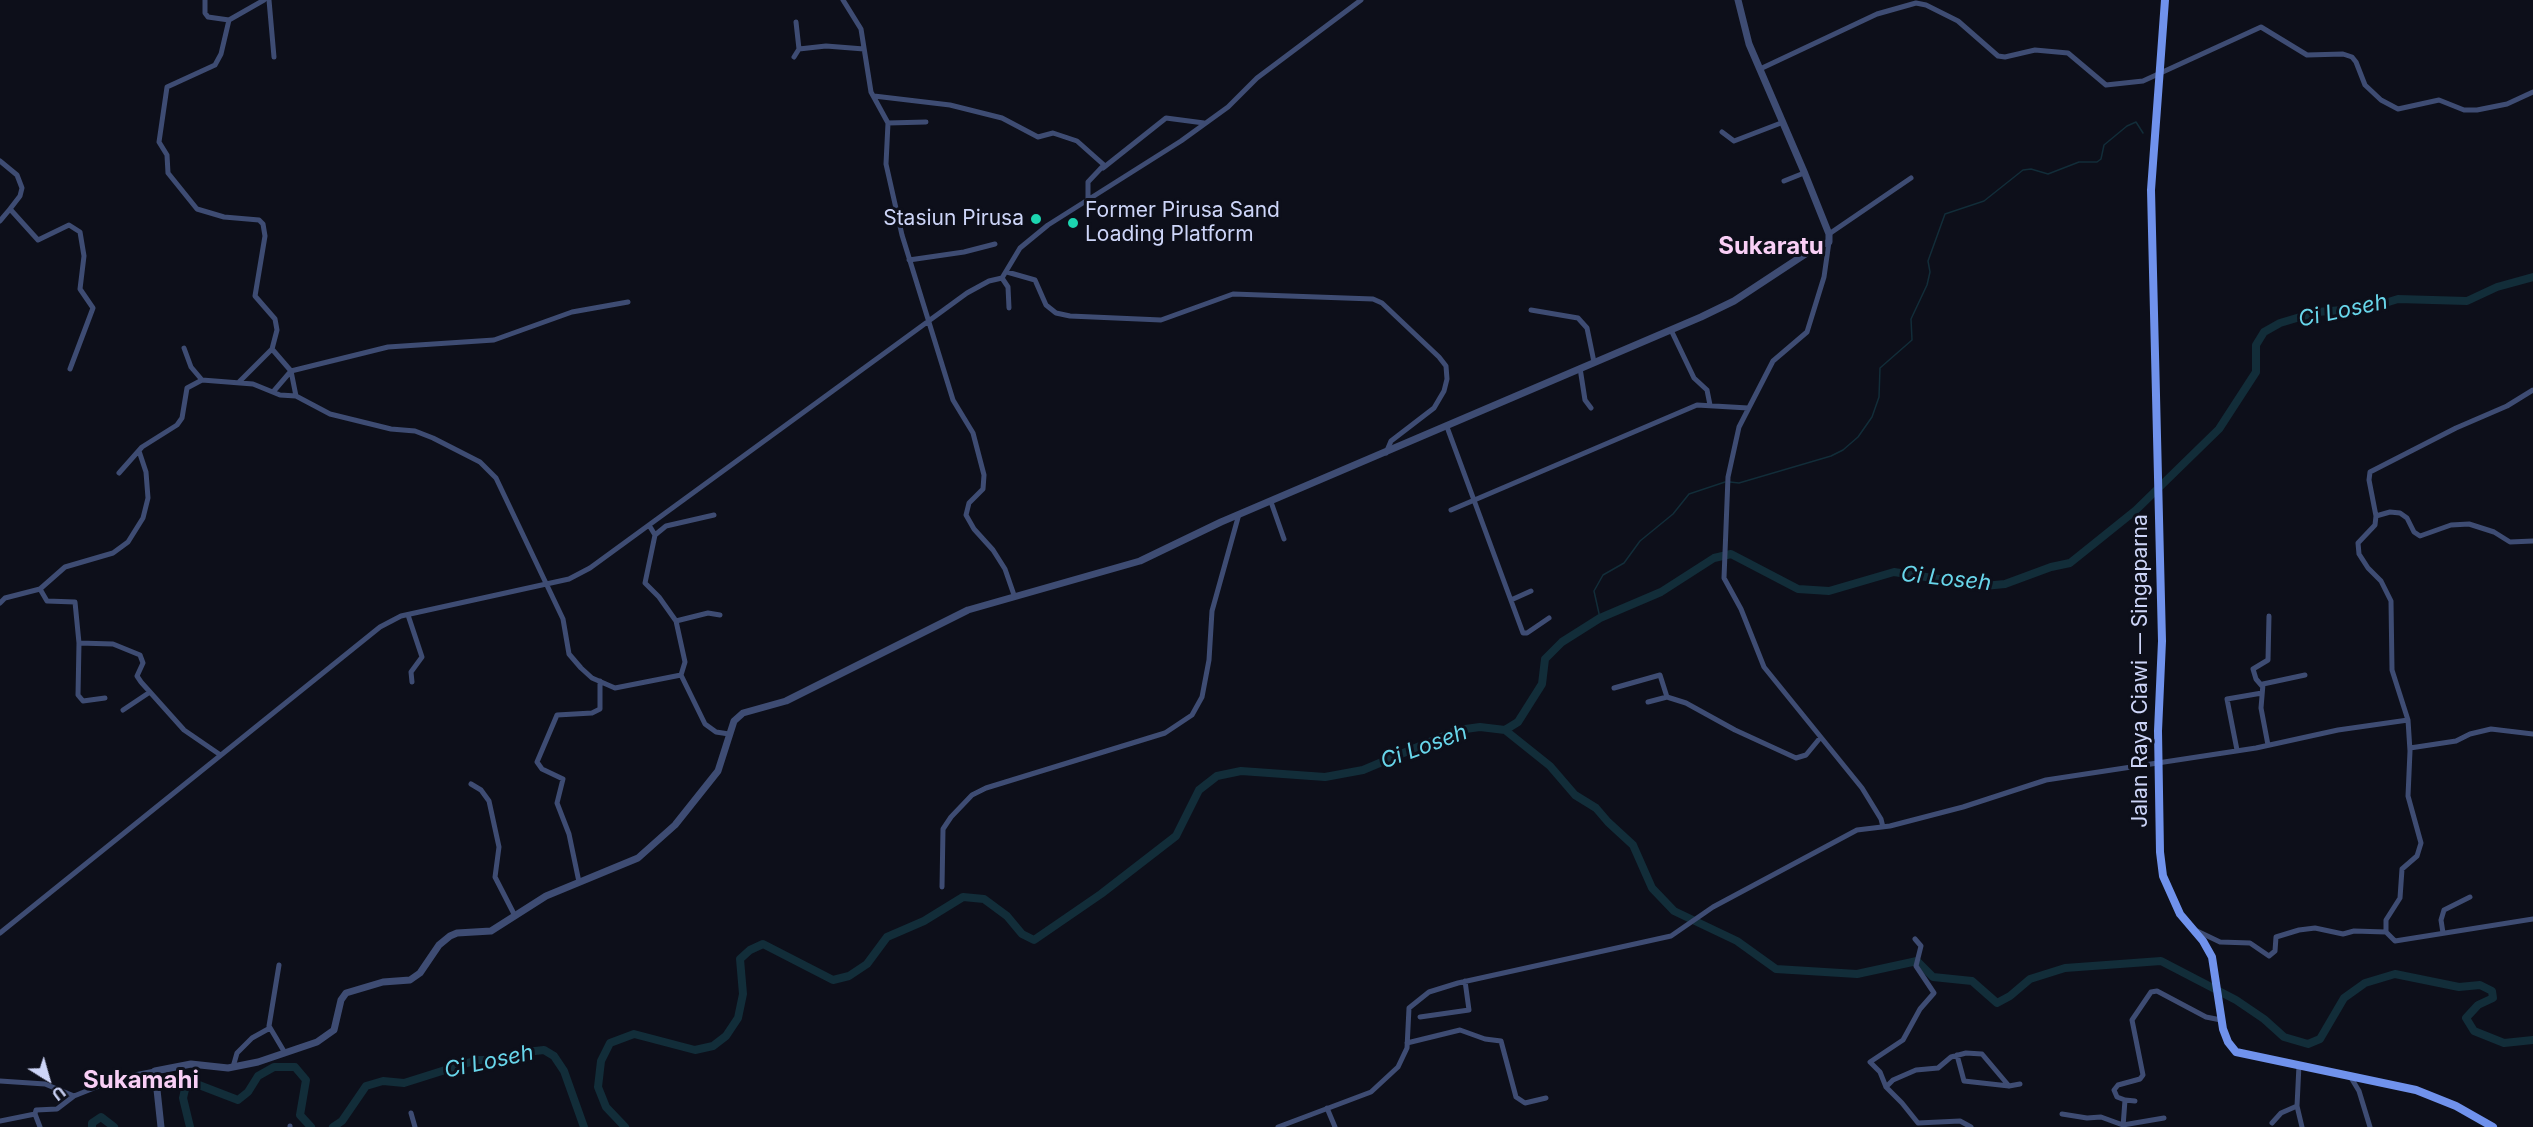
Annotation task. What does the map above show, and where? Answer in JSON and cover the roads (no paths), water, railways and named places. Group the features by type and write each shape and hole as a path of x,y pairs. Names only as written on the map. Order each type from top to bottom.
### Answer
{"main road":[{"name":"Jalan Raya Ciawi — Singaparna","path":"2165,0 2151,190 2162,641 2158,731 2161,760 2160,852 2163,876 2170,897 2189,926 2203,941 2215,972 2221,1020 2228,1042 2236,1052 2350,1075 2435,1096 2493,1127"}],"street":[{"path":"205,0 206,15 229,20 264,0"},
{"path":"269,0 274,57"},
{"path":"843,0 861,29 866,73 874,96 888,123 886,164 909,260 927,322 952,400 973,433 984,475 983,489 969,503 968,520 993,550 1005,569 1014,595"},
{"path":"0,933 219,754 380,627 392,619 569,579 590,568 967,293 989,281 1002,278 1020,248 1088,198 1153,160 1227,107 1257,78 1361,0"},
{"path":"1738,0 1749,44 1829,238 1824,277 1807,332 1773,361 1739,427 1728,480 1723,558 1725,582 1742,609 1764,667 1862,788 1881,819 1883,827"},
{"path":"1760,69 1877,14 1920,2 1958,21 2001,57 2035,50 2068,53 2092,76 2106,85 2122,82 2138,83 2261,27 2307,55 2343,54 2352,57 2365,85 2381,100 2398,110 2439,100 2464,110 2477,110 2507,104 2533,92"},
{"path":"229,20 221,54 215,65 167,87 158,139 167,155 168,173 197,209 224,216 259,220 263,224 265,236 255,292 257,302 272,315 277,325 272,349 239,382"},
{"path":"794,57 798,49 796,22"},
{"path":"798,49 826,46 864,49"},
{"path":"874,96 950,105 1002,118 1039,137 1053,133 1079,142 1102,161 1103,168"},
{"path":"1088,198 1088,182 1166,118 1204,123"},
{"path":"888,123 926,122"},
{"path":"1722,132 1734,141 1781,123"},
{"path":"0,161 17,175 22,184 20,196 0,222"},
{"path":"1784,181 1804,173"},
{"path":"0,1121 35,1114 39,1109 57,1109 74,1096 119,1078 191,1064 233,1067 317,1042 332,1033 341,1000 346,993 383,982 410,980 420,974 443,940 457,933 491,931 514,914 546,896 638,858 675,825 718,771 734,721 743,713 786,700 968,609 1123,567 1239,514 1447,427 1734,302 1829,238 1911,178"},
{"path":"10,209 39,241 69,225 80,232 84,256 80,289 93,308 70,369"},
{"path":"909,260 964,252 995,244"},
{"path":"1006,272 1038,282 1038,290 1046,305 1056,313 1070,316 1161,320 1233,294 1373,299 1383,303 1439,357 1446,366 1447,379 1444,391 1434,408 1391,441 1386,453"},
{"path":"1002,278 1008,287 1009,308"},
{"path":"273,392 291,371 381,348 494,340 572,312 628,302"},
{"path":"1531,310 1578,318 1587,328 1594,362"},
{"path":"1671,330 1695,378 1707,390 1710,405"},
{"path":"184,348 191,367 202,380"},
{"path":"272,349 291,371 296,396"},
{"path":"1580,368 1585,400 1592,408"},
{"path":"118,473 139,451 177,425 182,418 186,388 202,380 239,382 296,396 330,414 391,429 415,431 460,450 480,462 496,478 563,620 569,654 581,668 600,681 621,688 681,675"},
{"path":"2386,932 2386,920 2400,897 2402,869 2417,856 2421,843 2408,796 2410,748 2408,720 2392,670 2391,601 2381,581 2368,568 2359,554 2358,543 2374,525 2376,516 2369,480 2370,472 2456,428 2507,406 2533,390"},
{"path":"1451,510 1697,405 1748,408"},
{"path":"1447,427 1525,634 1549,618"},
{"path":"0,603 5,598 40,589 69,565 113,553 128,542 143,518 148,498 146,472 139,451"},
{"path":"1271,502 1284,539"},
{"path":"2376,516 2390,512 2400,513 2407,518 2414,532 2420,536 2451,525 2469,524 2494,532 2510,542 2533,542"},
{"path":"942,887 943,830 951,817 972,795 986,788 1165,733 1192,716 1202,697 1209,660 1212,611 1239,514"},
{"path":"714,515 666,526 655,535 645,583 658,596 676,621 685,665 681,675 705,724 716,732 729,734"},
{"path":"649,525 655,535"},
{"path":"40,589 46,601 75,602 80,643 78,695 83,701 105,698"},
{"path":"1511,600 1531,591"},
{"path":"676,621 708,613 720,615"},
{"path":"408,615 422,657 411,672 412,682"},
{"path":"2268,746 2261,708 2262,686 2256,679 2253,669 2268,660 2269,616"},
{"path":"80,643 114,644 140,655 143,663 137,676 184,730 219,754"},
{"path":"1614,688 1660,675 1667,697"},
{"path":"2262,686 2264,683 2305,675"},
{"path":"579,882 569,834 557,803 563,779 542,770 537,762 557,715 592,713 600,709 600,681"},
{"path":"123,710 150,692"},
{"path":"2237,750 2227,699 2262,693"},
{"path":"1648,702 1667,697 1686,703 1735,730 1796,758 1806,755 1820,738"},
{"path":"1278,1127 1371,1092 1398,1067 1407,1043 1408,1013 1413,1003 1429,992 1465,981 1671,936 1857,830 1883,827 1963,807 2046,780 2161,760 2268,746 2338,730 2408,720"},
{"path":"2410,748 2456,741 2470,734 2492,729 2533,734"},
{"path":"471,784 489,801 499,847 495,877 514,914"},
{"path":"2443,933 2441,923 2444,910 2470,897"},
{"path":"2189,926 2220,942 2250,943 2269,956 2275,951 2276,937 2299,930 2315,928 2343,934 2354,931 2386,932 2395,941 2533,919"},
{"path":"1915,939 1921,946 1917,960 1934,993 1920,1009 1903,1040 1870,1060 1886,1087 1917,1123 1960,1121 1971,1127"},
{"path":"279,965 270,1028 285,1053"},
{"path":"1420,1017 1469,1010 1465,981"},
{"path":"2135,1101 2117,1097 2114,1090 2118,1085 2139,1079 2144,1075 2132,1020 2151,992 2157,991 2206,1017 2221,1020"},
{"path":"233,1067 237,1053 252,1038 270,1028"},
{"path":"1407,1043 1460,1030 1485,1039 1501,1041 1516,1098 1527,1103 1546,1098"},
{"path":"1886,1087 1893,1080 1916,1070 1938,1068 1957,1055 1982,1054 2009,1086"},
{"path":"1957,1055 1964,1081 2009,1086 2020,1084"},
{"path":"2299,1065 2297,1106 2302,1127"},
{"path":"155,1071 160,1127"},
{"path":"2350,1075 2359,1091 2369,1127"},
{"path":"0,1081 45,1084 74,1096"},
{"path":"2123,1126 2125,1100"},
{"path":"2272,1123 2281,1113 2297,1106"},
{"path":"1327,1108 1335,1127"},
{"path":"411,1113 415,1127"},
{"path":"35,1114 40,1127"},
{"path":"2062,1114 2087,1118 2100,1117 2123,1126 2164,1118"}],"waterway":[{"path":"1730,482 1739,483 1831,456 1843,450 1858,437 1872,417 1879,397 1880,368 1912,340 1911,319 1927,285 1930,272 1928,261 1945,214 1984,201 2023,170 2031,169 2048,174 2079,162 2097,162 2101,159 2104,145 2127,126 2136,122 2143,133"},
{"name":"Ci Loseh","path":"625,1127 606,1107 598,1087 601,1061 610,1043 634,1034 695,1050 713,1046 726,1036 738,1018 743,994 740,959 750,950 763,944 833,980 849,976 867,964 887,937 924,921 963,897 984,899 1007,916 1022,934 1034,940 1101,894 1176,836 1199,790 1217,776 1241,771 1325,777 1363,770 1458,730 1480,727 1505,730 1518,722 1542,684 1545,659 1562,642 1600,618 1661,592 1714,558 1731,554 1798,589 1829,591 1894,572 1984,586 2005,584 2051,567 2070,563 2136,510 2219,429 2256,372 2256,345 2264,332 2280,323 2317,312 2369,308 2398,299 2467,301 2497,287 2533,277"},
{"path":"1600,618 1594,591 1603,575 1624,563 1640,541 1673,514 1689,494 1725,482"},
{"path":"1505,730 1550,766 1575,795 1596,808 1633,845 1652,888 1674,911 1737,941 1776,969 1857,974 1917,961 1933,977 1972,981 1997,1003 2010,996 2030,979 2065,968 2161,961 2236,1000 2264,1019 2284,1037 2308,1044 2320,1039 2344,998 2365,983 2395,974 2459,987 2480,985 2492,991 2493,998 2478,1005 2466,1018 2474,1031 2504,1043 2533,1040"},
{"name":"Ci Loseh","path":"333,1127 342,1121 366,1086 383,1081 404,1083 477,1060 511,1060 526,1052 544,1050 554,1056 564,1071 584,1127"},
{"name":"Ci Loseh","path":"190,1127 183,1098 186,1085 199,1085 238,1100 248,1092 258,1076 274,1067 295,1067 306,1080 300,1115 311,1127"},
{"name":"Ci Loseh","path":"92,1127 92,1123 101,1117 114,1127"}],"place":[{"name":"Stasiun Pirusa","path":"1036,219"},
{"name":"Former Pirusa Sand Loading Platform","path":"1073,223"}],"district":[{"name":"Sukaratu","path":"1771,247"},
{"name":"Sukamahi","path":"141,1081"}]}
